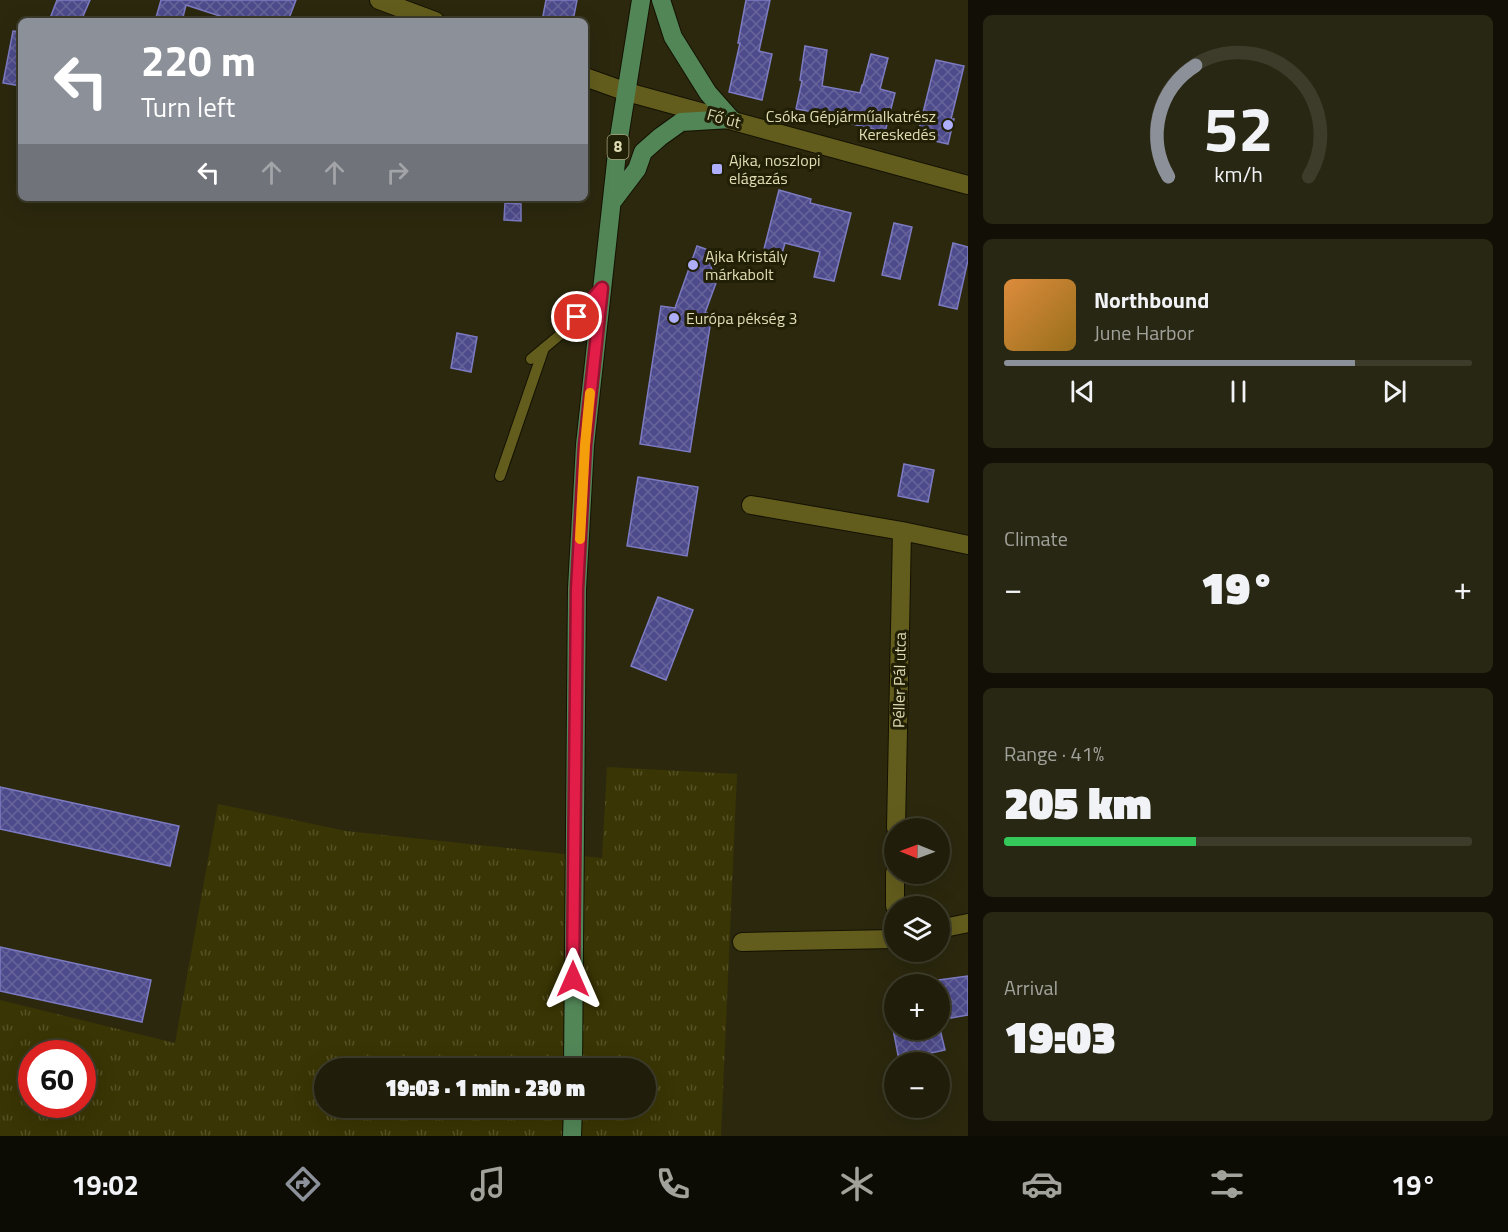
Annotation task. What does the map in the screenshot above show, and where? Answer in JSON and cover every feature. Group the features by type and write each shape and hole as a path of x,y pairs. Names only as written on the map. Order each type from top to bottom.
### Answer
{"main road":[{"name":"8","path":"573,1058 577,589 585,445 618,144 641,0"},
{"path":"662,0 673,37 708,93 730,119"},
{"path":"612,203 637,169 643,152 681,122 730,119"},
{"path":"572,1136 573,1118"}],"street":[{"path":"379,0 427,18"},
{"name":"Fő út","path":"588,78 627,92 968,185"},
{"path":"751,505 902,531 968,545"},
{"name":"Péller Pál utca","path":"896,818 902,531"},
{"path":"950,927 968,923"},
{"path":"742,942 884,939"}],"lane":[{"path":"531,359 567,329 602,288"},
{"path":"500,476 544,348"}],"green space":[{"path":"607,767 737,774 721,1136 0,1136 0,1000 175,1043 218,804 346,831 602,858"}],"building":[{"path":"57,0 90,0 82,18 50,18"},
{"path":"161,0 296,0 289,18 226,18 186,5 183,18 156,18"},
{"path":"546,0 577,0 574,18 543,18"},
{"path":"746,0 770,0 759,51 772,54 762,100 729,92 740,43 738,43"},
{"path":"13,31 18,32 18,86 3,83"},
{"path":"805,46 827,50 822,86 860,93 871,54 888,58 880,89 895,93 885,132 852,124 853,119 796,109 802,81 800,80"},
{"path":"936,60 964,66 951,119 954,119 948,144 917,137"},
{"path":"779,190 811,199 810,203 851,213 834,281 814,277 820,252 785,243 781,257 763,253"},
{"path":"505,203 521,204 521,221 504,220"},
{"path":"894,223 912,227 900,279 882,275"},
{"path":"953,243 968,247 968,260 957,309 939,305"},
{"path":"697,246 717,253 711,269 720,272 705,313 712,314 690,452 640,444 661,306 675,308"},
{"path":"457,333 477,337 471,372 451,368"},
{"path":"904,464 934,470 928,502 898,496"},
{"path":"638,477 698,487 687,556 627,546"},
{"path":"658,597 693,610 666,680 631,666"},
{"path":"0,787 179,826 170,866 0,829"},
{"path":"0,947 151,980 142,1022 0,991"},
{"path":"968,976 968,1015 950,1018 950,978"},
{"path":"895,1040 943,1040 945,1050 936,1052 897,1052"}],"slow traffic":[{"path":"580,539 590,393"}],"place":[{"name":"Csóka Gépjárműalkatrész Kereskedés","path":"948,125"},
{"name":"Ajka, noszlopi elágazás","path":"717,169"},
{"name":"Ajka Kristály márkabolt","path":"693,265"},
{"name":"Európa pékség 3","path":"674,318"}],"route":[{"path":"573,979 577,589 585,445 602,288 577,317"}]}
